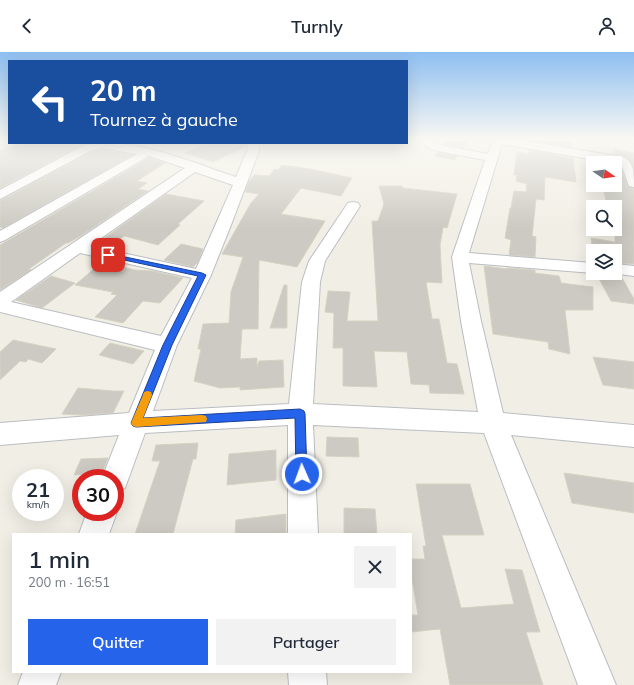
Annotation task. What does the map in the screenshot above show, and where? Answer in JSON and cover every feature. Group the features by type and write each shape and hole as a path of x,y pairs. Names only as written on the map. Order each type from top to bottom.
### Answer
{"street":[{"path":"0,195 49,169"},
{"path":"0,237 119,169"},
{"path":"0,301 192,169"},
{"path":"195,169 241,183"},
{"path":"119,469 167,345 202,275 246,169"},
{"path":"489,169 460,257 471,321 493,423 597,685"},
{"path":"629,169 634,183"},
{"path":"303,533 300,414 311,282 317,261 353,206"},
{"path":"77,248 202,275"},
{"path":"460,257 586,267"},
{"path":"622,270 634,271"},
{"path":"0,306 167,345"},
{"path":"0,434 136,423 300,414 493,423 634,436"},
{"path":"94,533 99,521"},
{"path":"37,685 42,673"},
{"path":"307,673 308,685"}],"building":[{"path":"0,169 37,169 0,188"},
{"path":"60,169 109,169 3,228 0,227 0,201"},
{"path":"131,169 156,169 137,181 147,183 138,189 148,191 79,237 66,243 29,269 31,270 0,290 0,245"},
{"path":"275,169 278,170 279,169 307,169 352,178 341,196 301,188 281,214 325,221 297,267 259,260 258,329 242,329 240,359 257,358 257,367 259,361 283,360 284,387 240,390 240,387 220,388 194,381 201,349 198,349 203,324 229,323 231,292 243,257 222,254 251,203 259,194 245,192 248,183 254,175 269,176"},
{"path":"515,169 574,169 576,182 545,177 544,200 536,199 532,236 536,237 535,257 509,255 511,240 505,238 514,191 526,192 527,184 516,181 517,175 514,175"},
{"path":"622,170 628,186 634,188 634,264 622,263 622,244 592,244 591,238 615,242 615,236 622,236 622,200 606,200 604,192 622,192"},
{"path":"379,186 402,186 403,188 457,194 447,228 443,227 440,245 442,283 426,282 432,319 439,319 447,363 457,364 464,394 430,393 429,385 411,384 407,352 374,351 377,387 343,386 343,348 333,348 334,313 325,312 328,291 350,292 347,321 378,321 372,221 378,221 384,204"},
{"path":"166,194 204,201 178,224 180,225 158,245 124,236 113,245 99,242"},
{"path":"181,244 203,249 198,262 193,267 164,260"},
{"path":"102,262 135,270 153,271 183,278 160,303 143,301 123,323 95,317 117,295 111,294 113,292 75,285"},
{"path":"484,266 535,270 535,273 559,276 561,283 593,287 593,310 565,310 570,354 549,349 548,342 493,334"},
{"path":"51,276 75,283 42,308 16,300"},
{"path":"622,278 634,299 634,304 611,301 600,280 622,280"},
{"path":"284,285 287,285 287,328 270,328"},
{"path":"13,340 56,349 42,363 28,359 26,362 20,361 0,380 0,352"},
{"path":"110,343 144,351 133,364 99,355"},
{"path":"593,357 634,362 634,389 603,385"},
{"path":"78,388 124,391 113,413 81,415 62,414"},
{"path":"327,437 358,438 359,457 326,456"},
{"path":"198,443 196,459 193,459 173,533 135,533 160,461 152,461 156,445"},
{"path":"276,450 276,480 227,485 229,454"},
{"path":"108,458 104,469 77,469 81,459"},
{"path":"564,473 634,483 634,513 572,503"},
{"path":"416,484 470,484 484,535 442,535 461,608 514,604 505,569 522,570 540,632 526,632 543,685 450,685 440,629 412,632 412,615 418,615 412,579 412,559 425,559 423,546 426,546"},
{"path":"344,508 375,509 377,533 344,533"},
{"path":"286,514 286,533 235,533 236,520"}],"slow traffic":[{"path":"148,395 136,423 202,419"}],"route":[{"path":"108,255 202,275 167,345 136,423 300,414 302,474"}]}
